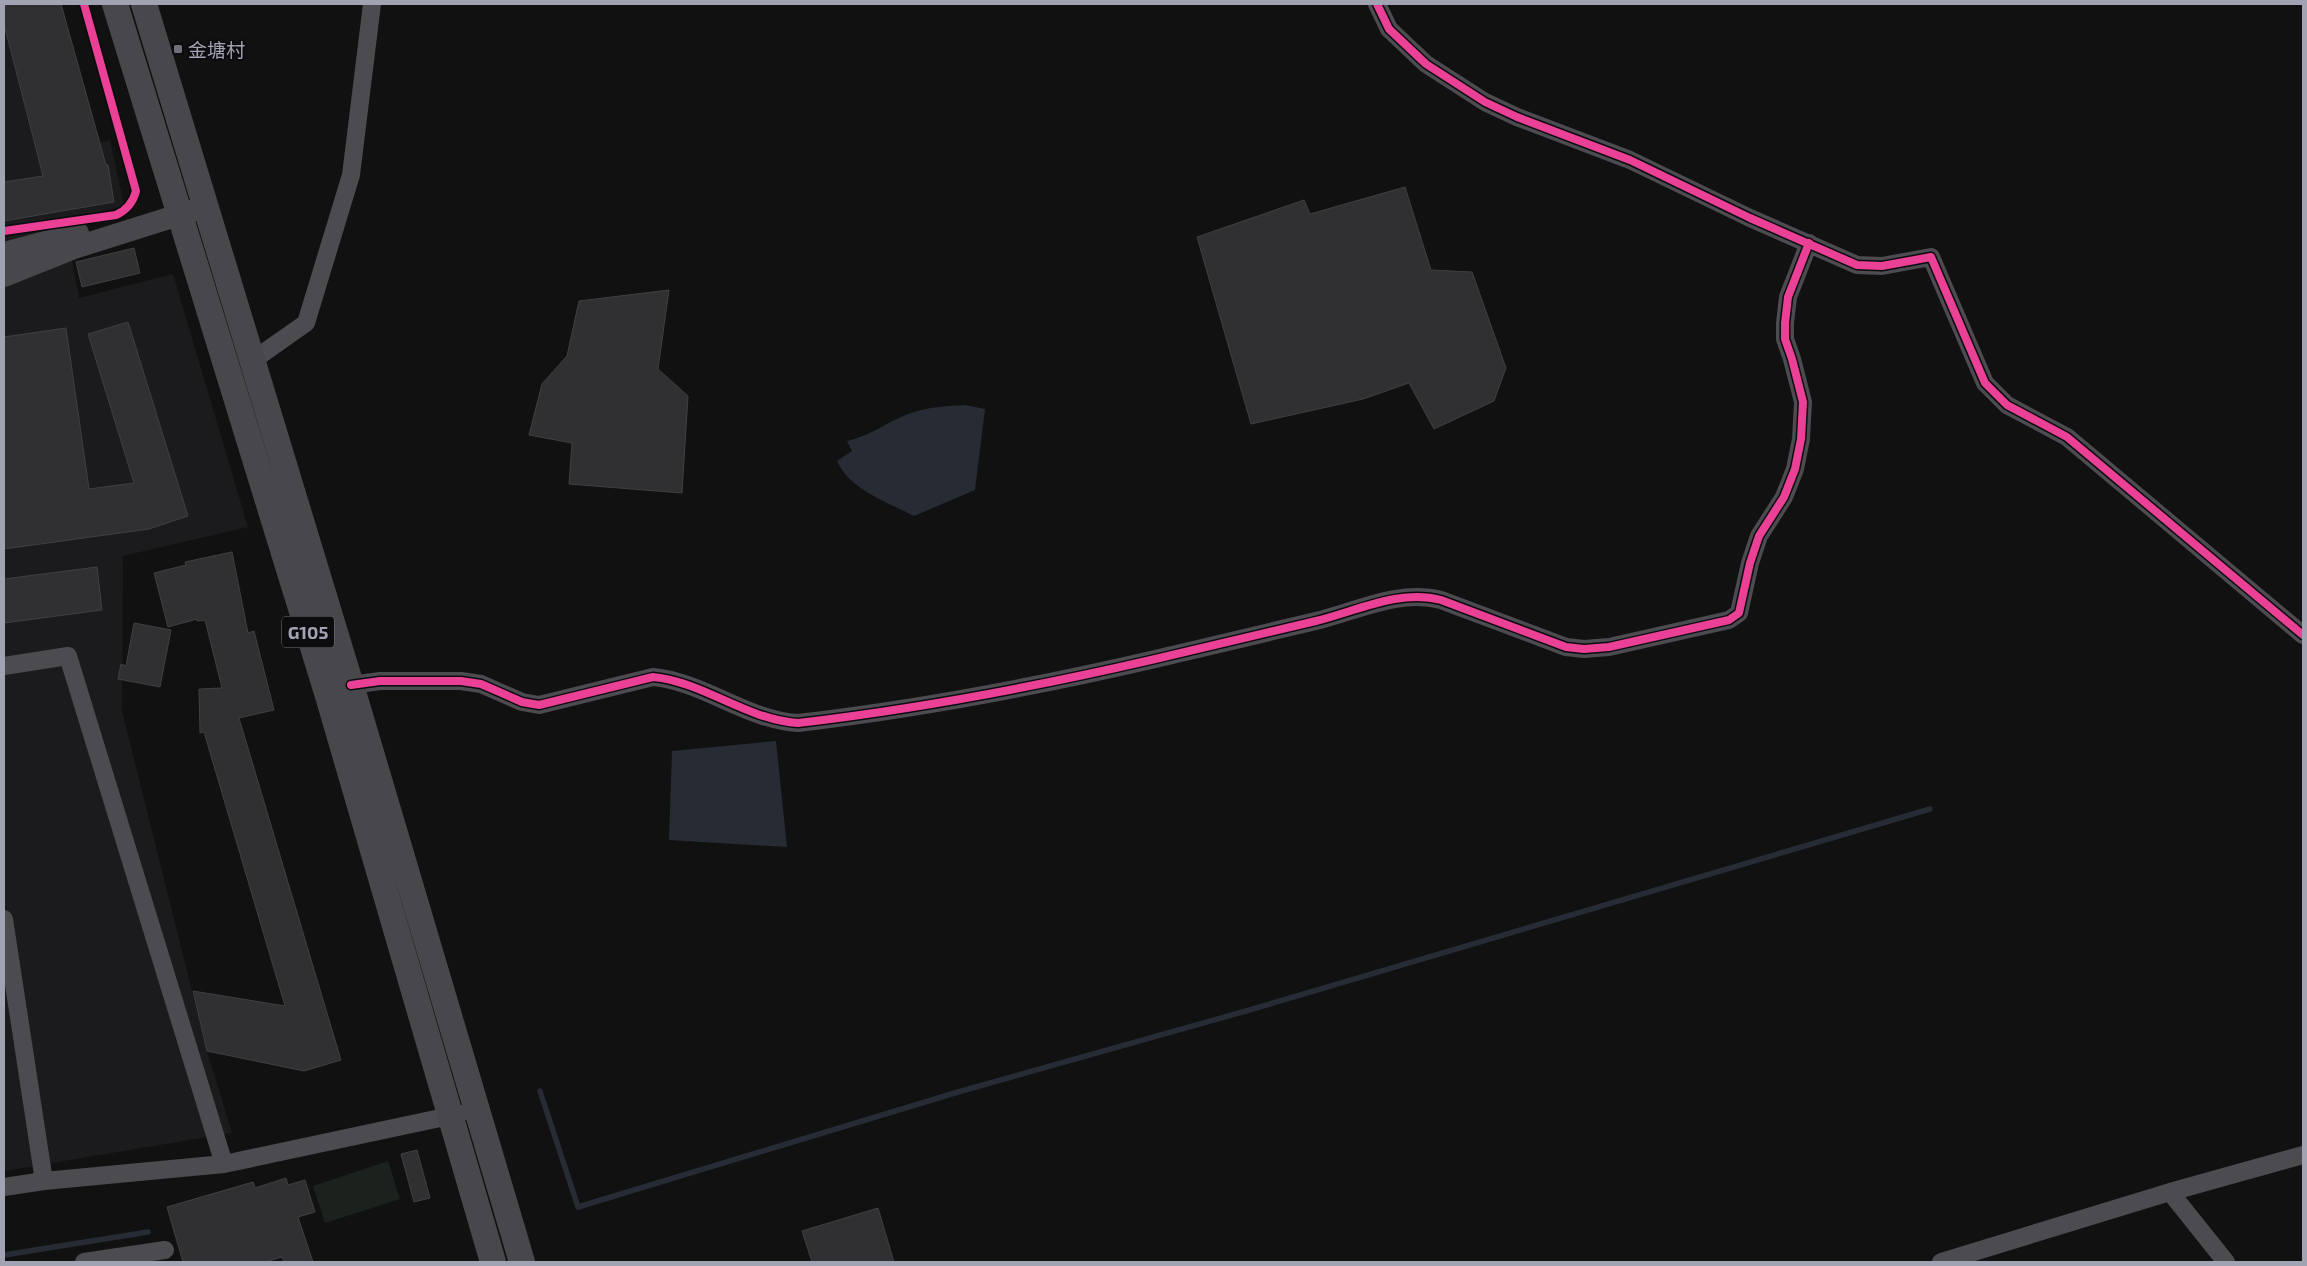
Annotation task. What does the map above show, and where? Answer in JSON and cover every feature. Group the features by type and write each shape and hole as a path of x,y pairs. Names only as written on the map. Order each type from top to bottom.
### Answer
{"highway":[{"name":"G105","path":"116,4 331,706 493,1262"},
{"name":"G105","path":"144,4 351,685 522,1262"}],"main road":[{"path":"4,253 203,202"},
{"path":"4,276 178,209"}],"street":[{"path":"252,361 306,323 351,175 372,4"},
{"path":"1377,4 1389,29 1426,64 1486,102 1517,117 1630,160 1750,218 1857,264 1869,266 1931,257 1985,383 2006,405 2067,437 2303,635"},
{"path":"351,685 380,681 461,681 481,684 522,702 539,704 653,677 687,685 767,717 783,722 798,723 985,695 1186,652 1318,620 1406,596 1424,596 1441,600 1566,647 1584,649 1609,647 1729,620 1739,613 1756,545 1784,497 1795,469 1802,439 1803,402 1792,359 1784,339 1788,297 1809,243"},
{"path":"4,666 68,656 224,1164"},
{"path":"4,919 44,1181"},
{"path":"4,1187 44,1181 224,1164 476,1110"},
{"path":"1941,1262 2170,1192 2303,1155"},
{"path":"2170,1192 2226,1262"},
{"path":"84,1262 165,1250"}],"shaded area":[{"path":"4,24 38,159 110,140 124,205 65,223 79,298 173,274 248,527 123,556 122,711 207,1051 232,1133 4,1171"},
{"path":"965,405 985,409 975,490 914,516 881,500 860,487 843,471 837,461 852,451 847,441 865,435 903,416 931,408"},
{"path":"776,741 787,847 669,840 672,751"},
{"path":"388,1161 400,1199 325,1223 313,1186"}],"building":[{"path":"4,4 61,4 106,165 108,165 114,202 4,221 4,182 43,176 4,24"},
{"path":"1405,187 1431,270 1472,272 1506,368 1494,401 1434,429 1409,383 1363,399 1251,424 1197,237 1304,200 1310,214"},
{"path":"134,248 140,273 82,287 76,262"},
{"path":"669,290 658,369 688,396 682,493 569,484 572,443 529,435 542,384 567,356 579,301"},
{"path":"128,322 188,516 149,529 4,549 4,337 66,328 89,489 134,483 88,334"},
{"path":"232,552 248,633 254,631 274,710 239,718 341,1060 304,1071 207,1051 193,991 285,1006 204,732 200,733 199,689 222,688 205,620 197,621 197,619 168,627 154,573 186,565 185,562"},
{"path":"97,567 102,610 4,623 4,579"},
{"path":"134,623 171,630 160,687 118,679 121,664 126,666"},
{"path":"417,1150 430,1198 414,1202 401,1154"},
{"path":"286,1178 288,1185 305,1180 315,1212 298,1217 313,1262 284,1262 282,1257 265,1262 183,1262 167,1207 253,1182 255,1188"},
{"path":"878,1208 894,1262 812,1262 802,1231"}],"waterway":[{"path":"540,1091 578,1207 958,1092 1253,1009 1930,809"},
{"path":"4,1255 148,1232"}],"cycle path":[{"path":"4,231 116,215 129,206 135,195 136,191 84,4"},
{"path":"1377,4 1389,29 1426,64 1485,102 1517,117 1630,160 1750,218 1857,265 1882,266 1931,257 1985,383 2007,405 2067,437 2303,635"},
{"path":"351,685 380,681 461,681 481,684 522,702 539,705 653,677 672,680 690,686 761,715 798,723 931,704 1063,679 1151,660 1316,621 1394,599 1410,597 1441,600 1566,647 1584,649 1609,647 1729,620 1739,613 1750,563 1759,536 1784,497 1795,469 1801,439 1803,402 1785,339 1785,323 1788,297 1809,243"}],"place":[{"name":"金塘村","path":"178,49"}]}
